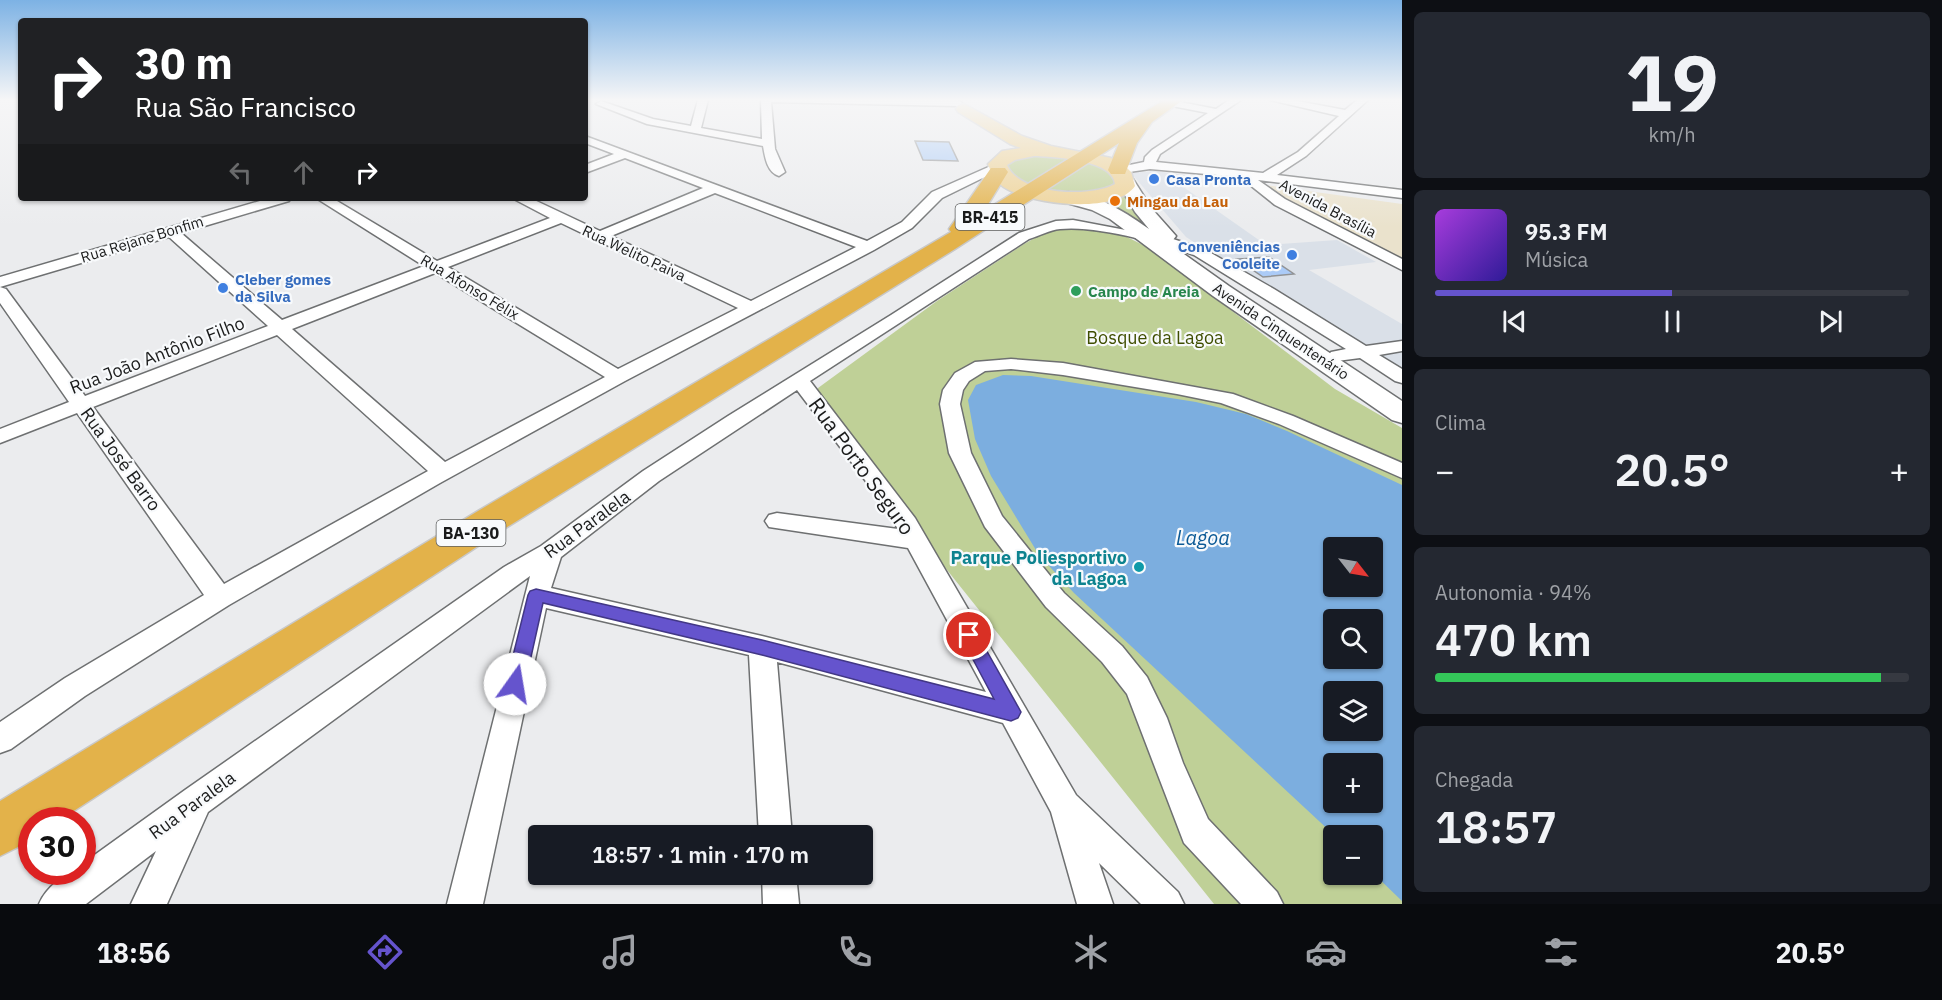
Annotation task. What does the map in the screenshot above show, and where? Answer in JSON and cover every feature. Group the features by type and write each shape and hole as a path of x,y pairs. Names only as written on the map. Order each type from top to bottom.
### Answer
{"highway":[{"path":"1060,152 1092,146 1099,142"},
{"name":"BR-415","path":"947,244 1108,142"},
{"path":"1122,175 1128,142"},
{"path":"947,244 972,214 998,167"},
{"path":"947,244 1025,204 1061,197"},
{"name":"BA-130","path":"0,830 491,520 947,244"}],"main road":[{"path":"988,142 998,167 1014,184 1033,191 1061,197 1109,195 1122,190 1122,175 1085,156 1024,142"},
{"path":"998,167 1016,153 1060,152"},
{"name":"Avenida Cinquentenário","path":"1122,175 1145,212 1173,243 1402,401"},
{"name":"Avenida Cinquentenário","path":"1061,197 1108,210 1221,291 1402,414"}],"street":[{"path":"594,142 869,247"},
{"path":"759,142 769,144 775,168 779,172"},
{"path":"1151,167 1151,157 1171,142"},
{"path":"1265,177 1302,154 1315,142"},
{"path":"588,167 626,154"},
{"path":"0,739 75,687 220,598 443,472 618,377 869,247 907,225 937,195 998,167"},
{"path":"1122,175 1151,167 1245,177 1402,200"},
{"path":"1245,177 1265,177 1402,194"},
{"name":"Avenida Brasília","path":"1245,177 1305,216 1402,265"},
{"path":"599,236 715,188"},
{"name":"Rua Rejane Bonfim","path":"0,282 274,201"},
{"name":"Rua Afonso Félix","path":"328,201 618,377"},
{"name":"Rua Welito Paiva","path":"525,201 750,307"},
{"name":"Rua João Antônio Filho","path":"0,436 562,219"},
{"name":"Rua Paralela","path":"57,904 196,801 513,574 550,552 651,476 1024,236 1056,225 1073,224 1099,227 1173,243 1214,259 1402,377"},
{"path":"171,231 443,472"},
{"name":"Rua José Barro","path":"0,292 220,598"},
{"path":"1336,356 1402,346"},
{"path":"1265,904 1196,831 1168,765 1152,718 1137,686 1112,654 1055,600 993,521 960,453 950,404 953,390 962,377 981,366 1011,364 1063,369 1177,388 1226,398 1286,420 1402,471"},
{"name":"Rua Porto Seguro","path":"800,381 823,414 884,488 916,540 1065,806 1166,904"},
{"path":"777,521 916,540"},
{"path":"465,904 536,595 550,552"},
{"path":"536,595 762,647 1011,712"},
{"path":"762,647 775,825"},
{"path":"149,904 196,801"},
{"path":"1065,806 1095,904"},
{"path":"780,885 781,904"}],"shaded area":[{"path":"1154,171 1194,176 1172,179 1266,245 1337,240 1376,262 1309,270 1402,324 1402,377 1186,237 1131,173"},
{"path":"1250,183 1402,204 1402,266"}],"green space":[{"path":"1029,154 1076,156 1025,186 1018,183 1005,162"},
{"path":"1091,160 1112,170 1118,183 1095,194 1045,191"},
{"path":"1126,191 1160,236 1098,203"},
{"name":"Parque Poliesportivo da Lagoa","path":"1090,228 1127,237 1149,248 1335,389 1402,428 1402,904 1214,904 812,401 818,388 937,301 1044,233"}],"water":[{"name":"Lagoa","path":"1003,375 1031,376 1196,402 1246,414 1402,485 1402,901 1383,883 1383,825 1323,825 1074,593 1039,555 991,476 975,439 968,400 976,385"}],"building":[{"path":"915,142 949,142 958,161 923,160"},
{"path":"1269,257 1294,274 1263,277 1237,259"}],"place":[{"name":"Casa Pronta","path":"1154,179"},
{"name":"Mingau da Lau","path":"1115,201"},
{"name":"Conveniências Cooleite","path":"1292,255"},
{"name":"Cleber gomes da Silva","path":"223,288"},
{"name":"Campo de Areia","path":"1076,291"},
{"name":"Parque Poliesportivo da Lagoa","path":"1139,567"}],"route":[{"path":"515,684 536,595 762,647 1011,712 969,635"}],"park label":[{"name":"Bosque da Lagoa","path":"1155,337"}]}
